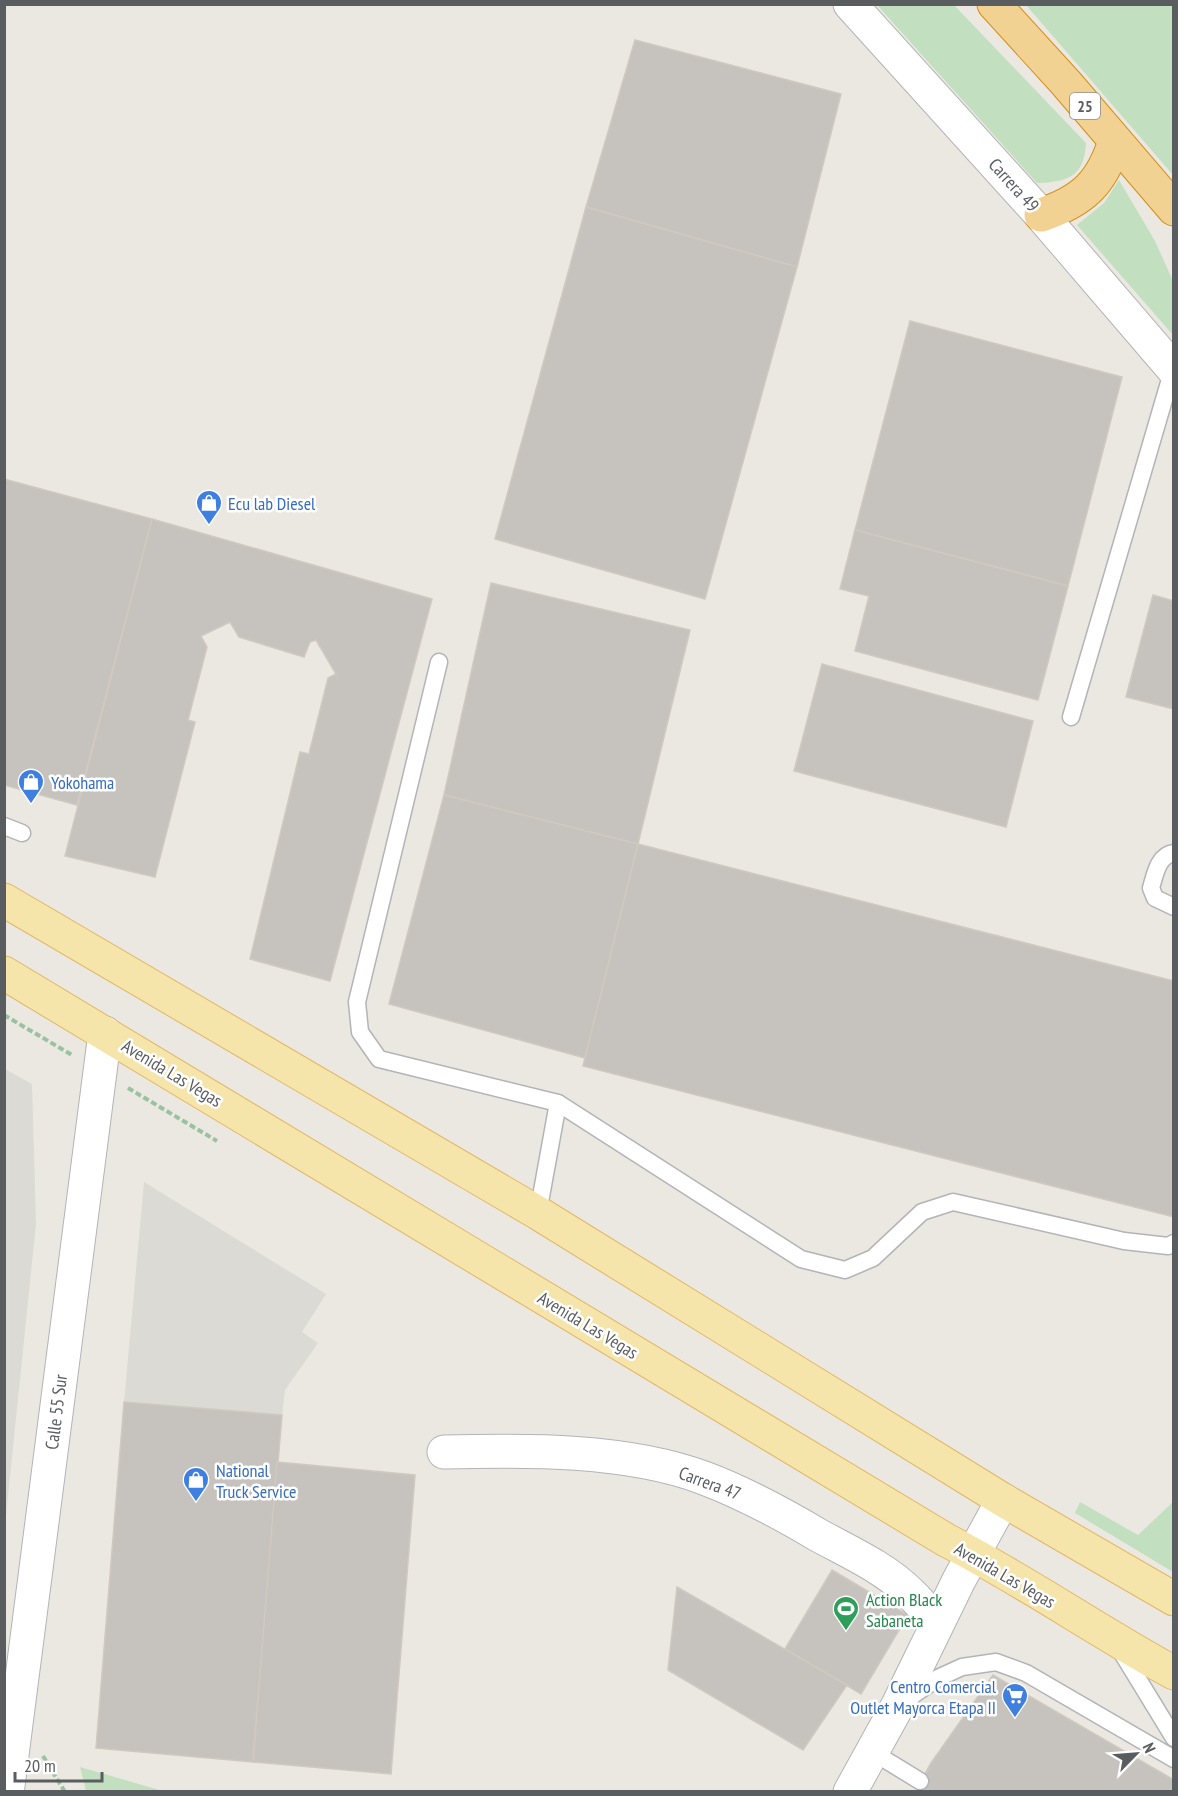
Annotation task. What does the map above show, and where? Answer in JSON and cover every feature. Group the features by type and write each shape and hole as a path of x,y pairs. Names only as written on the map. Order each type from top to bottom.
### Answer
{"highway":[{"name":"25","path":"994,4 1173,209"},
{"path":"1041,215 1063,208 1082,197 1097,181 1109,162 1115,141"}],"main road":[{"path":"4,900 538,1213 1003,1500 1173,1599"},
{"name":"Avenida Las Vegas","path":"4,974 936,1534 1173,1673"}],"street":[{"name":"Carrera 49","path":"850,4 1041,215 1173,369"},
{"name":"Calle 55 Sur","path":"9,1788 105,1033"},
{"name":"Carrera 47","path":"444,1452 514,1450 582,1455 649,1462 703,1478 762,1503 879,1569 909,1592 937,1623"},
{"path":"850,1791 898,1705 937,1623 1003,1500"}],"lane":[{"path":"1071,717 1173,369"},
{"path":"439,662 357,1002 360,1032 379,1059 558,1103 801,1259 845,1270 873,1258 922,1212 953,1202 1124,1241 1168,1246 1173,1243"},
{"path":"4,826 22,833"},
{"path":"1173,853 1168,853 1159,862 1151,888 1155,898 1173,907"},
{"path":"538,1213 558,1103"},
{"path":"1114,1640 1173,1738"},
{"path":"898,1705 938,1678 962,1667 996,1662 1026,1674 1173,1759"},
{"path":"871,1751 920,1781"}],"shaded area":[{"path":"5,1069 32,1084 36,1224 5,1525"},
{"path":"144,1182 326,1294 302,1332 318,1343 285,1390 282,1415 124,1402"}],"green space":[{"path":"877,5 954,5 1086,143 1085,154 1078,170 1066,179 1037,183"},
{"path":"1026,5 1173,5 1173,175"},
{"path":"1119,180 1155,241 1173,281 1173,335 1077,225 1104,203"},
{"path":"1080,1502 1138,1535 1173,1502 1173,1572 1075,1513"},
{"path":"80,1767 163,1791 86,1791"}],"building":[{"path":"635,40 841,94 797,267 586,207"},
{"path":"586,207 797,267 705,599 495,539"},
{"path":"910,321 1122,377 1068,586 855,530"},
{"path":"4,479 152,519 77,805 4,785"},
{"path":"152,519 432,599 330,981 250,959 300,752 309,754 328,678 336,674 316,640 310,642 304,657 239,637 230,622 201,636 207,647 188,720 195,722 155,877 65,856"},
{"path":"855,530 1068,586 1038,700 855,651 869,596 840,589"},
{"path":"491,583 690,630 638,844 444,795"},
{"path":"1153,595 1174,601 1174,709 1126,697"},
{"path":"822,664 1033,721 1006,827 794,771"},
{"path":"444,795 638,844 585,1058 389,1004"},
{"path":"638,844 1174,981 1174,1217 583,1066"},
{"path":"124,1402 282,1415 253,1762 96,1748"},
{"path":"277,1462 415,1475 391,1774 253,1762"},
{"name":"Action Black Sabaneta","path":"832,1570 908,1615 861,1694 785,1649"},
{"path":"677,1587 847,1685 803,1750 668,1670"},
{"name":"Centro Comercial Outlet Mayorca Etapa II","path":"993,1675 1174,1780 1174,1792 915,1792 931,1763"}],"place":[{"name":"Ecu lab Diesel","path":"209,526"},
{"name":"Yokohama","path":"31,805"},
{"name":"National Truck Service","path":"196,1503"},
{"name":"Action Black Sabaneta","path":"846,1632"},
{"name":"Centro Comercial Outlet Mayorca Etapa II","path":"1015,1719"}]}
